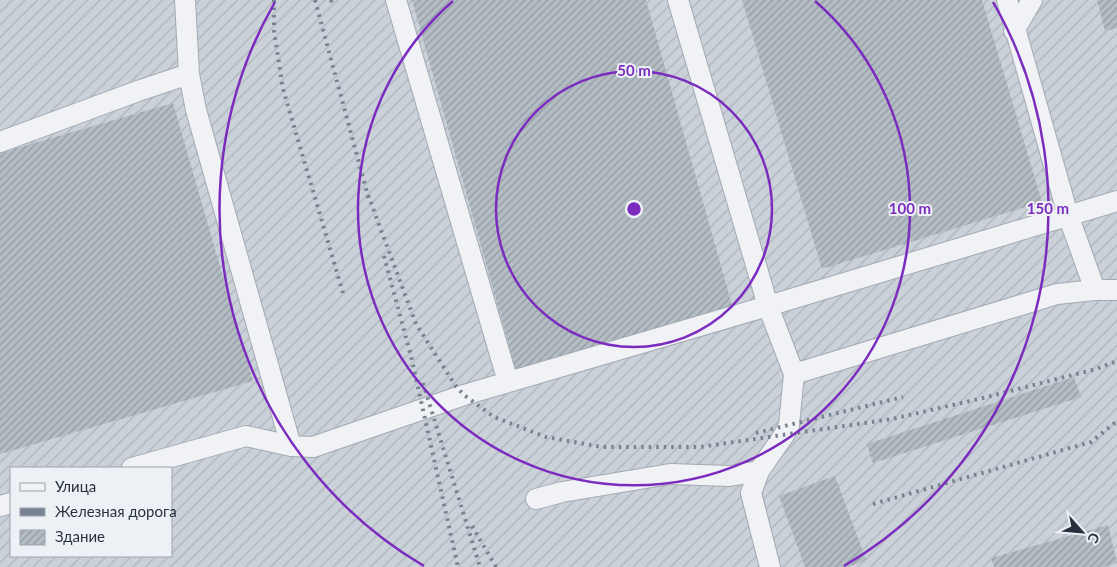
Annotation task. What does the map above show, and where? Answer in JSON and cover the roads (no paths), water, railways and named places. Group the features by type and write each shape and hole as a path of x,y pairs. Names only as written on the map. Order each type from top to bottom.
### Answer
{"lane":[{"path":"185,0 189,74 196,110 290,446"},
{"path":"396,0 508,382"},
{"path":"678,0 768,306 794,374 789,425 760,471 751,494 770,567"},
{"path":"1007,0 1014,31 1068,215 1095,290"},
{"path":"1014,31 1032,0"},
{"path":"0,142 189,74"},
{"path":"136,467 246,436 290,446 313,447 508,382 1117,201"},
{"path":"794,374 1057,294 1117,290"},
{"path":"536,499 562,492 670,474 730,476 760,471"}],"railway":[{"path":"274,0 274,31 283,89 343,293"},
{"path":"315,0 369,200"},
{"path":"331,0 332,5"},
{"path":"368,195 416,324 455,385 464,395 494,417 546,437 602,447 700,447 892,419 1096,369 1117,361"},
{"path":"384,256 411,356 458,567"},
{"path":"423,383 480,567"},
{"path":"756,433 903,397"},
{"path":"873,504 1091,442 1117,421"},
{"path":"472,526 496,567"}]}
